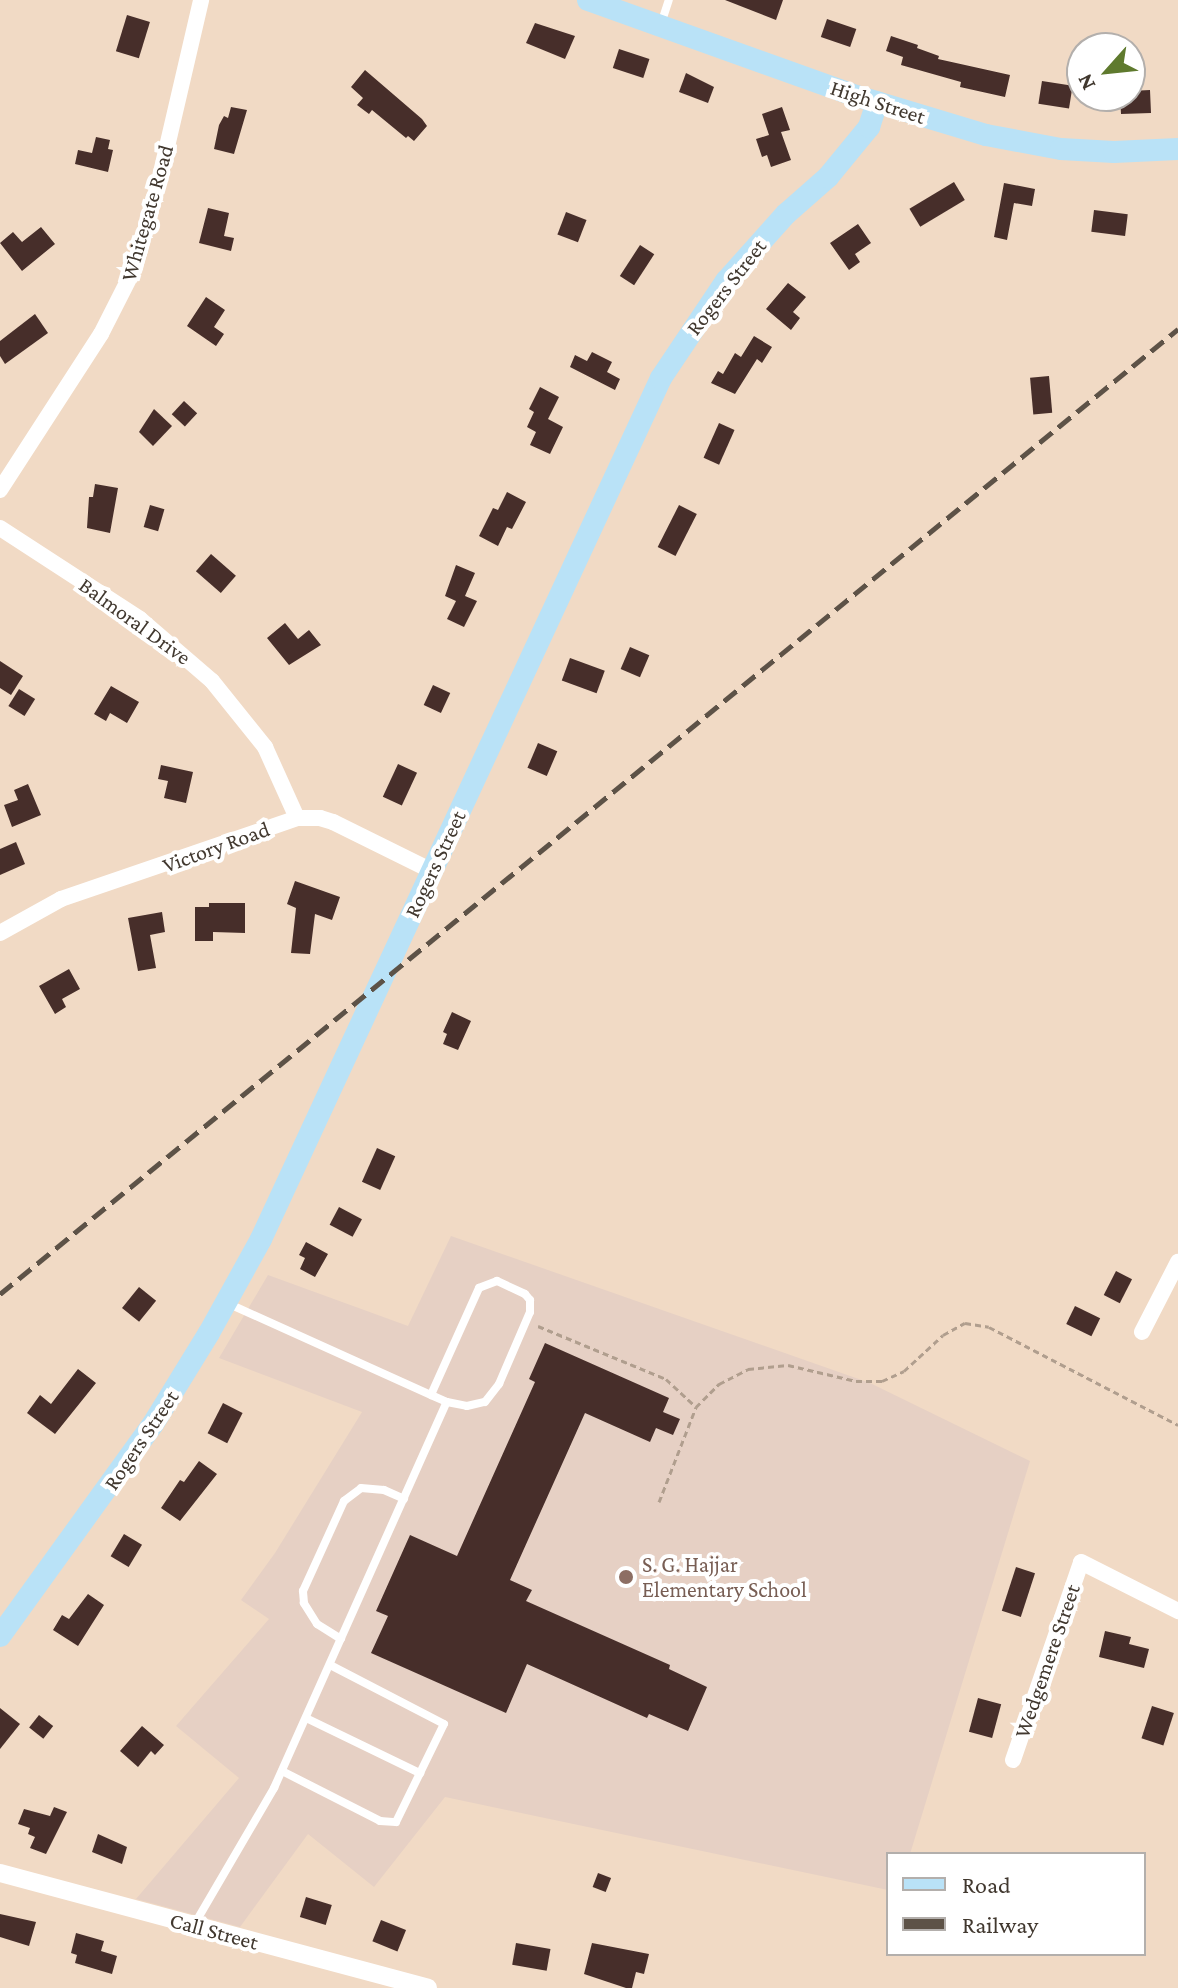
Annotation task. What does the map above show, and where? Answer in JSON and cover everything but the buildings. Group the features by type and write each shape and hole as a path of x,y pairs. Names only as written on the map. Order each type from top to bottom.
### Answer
{"main road":[{"name":"High Street","path":"588,0 877,102 986,135 1061,149 1127,152 1178,149"},
{"name":"Rogers Street","path":"0,1636 130,1459 226,1303 304,1152 661,378 726,281 786,214 828,177 869,127 877,102"}],"street":[{"name":"Whitegate Road","path":"0,490 101,334 135,267 159,181 201,0"},
{"name":"Balmoral Drive","path":"0,528 140,619 212,681 265,747 297,818"},
{"name":"Victory Road","path":"0,933 61,899 297,818 320,818 333,822 432,871"},
{"path":"1142,1332 1178,1262"},
{"name":"Wedgemere Street","path":"1013,1760 1081,1562 1178,1611"},
{"name":"Call Street","path":"0,1873 428,1988"}],"lane":[{"path":"661,25 669,0"},
{"path":"226,1303 431,1395 447,1402 477,1405 493,1395 526,1321 531,1307 525,1294 497,1281 484,1283 475,1294 431,1395"},
{"path":"194,1925 282,1771 447,1402"},
{"path":"341,1639 317,1624 304,1603 303,1591 344,1501 361,1488 384,1490 404,1499"},
{"path":"282,1771 380,1821 396,1822 444,1724 330,1665"},
{"path":"306,1718 420,1773"}],"path":[{"path":"526,1321 666,1379 682,1390 696,1407"},
{"path":"659,1502 696,1407 719,1384 766,1365 788,1365 856,1381 882,1381 904,1371 943,1335 965,1323 989,1327 1178,1425"}],"shaded area":[{"name":"S. G. Hajjar Elementary School","path":"451,1236 870,1383 1030,1461 911,1852 886,1852 886,1890 445,1797 374,1887 308,1834 240,1927 136,1899 239,1778 176,1726 269,1619 241,1600 275,1553 362,1412 219,1358 268,1275 408,1326"}],"railway":[{"path":"0,1294 1178,329"}],"place":[{"name":"S. G. Hajjar Elementary School","path":"626,1577"}]}
